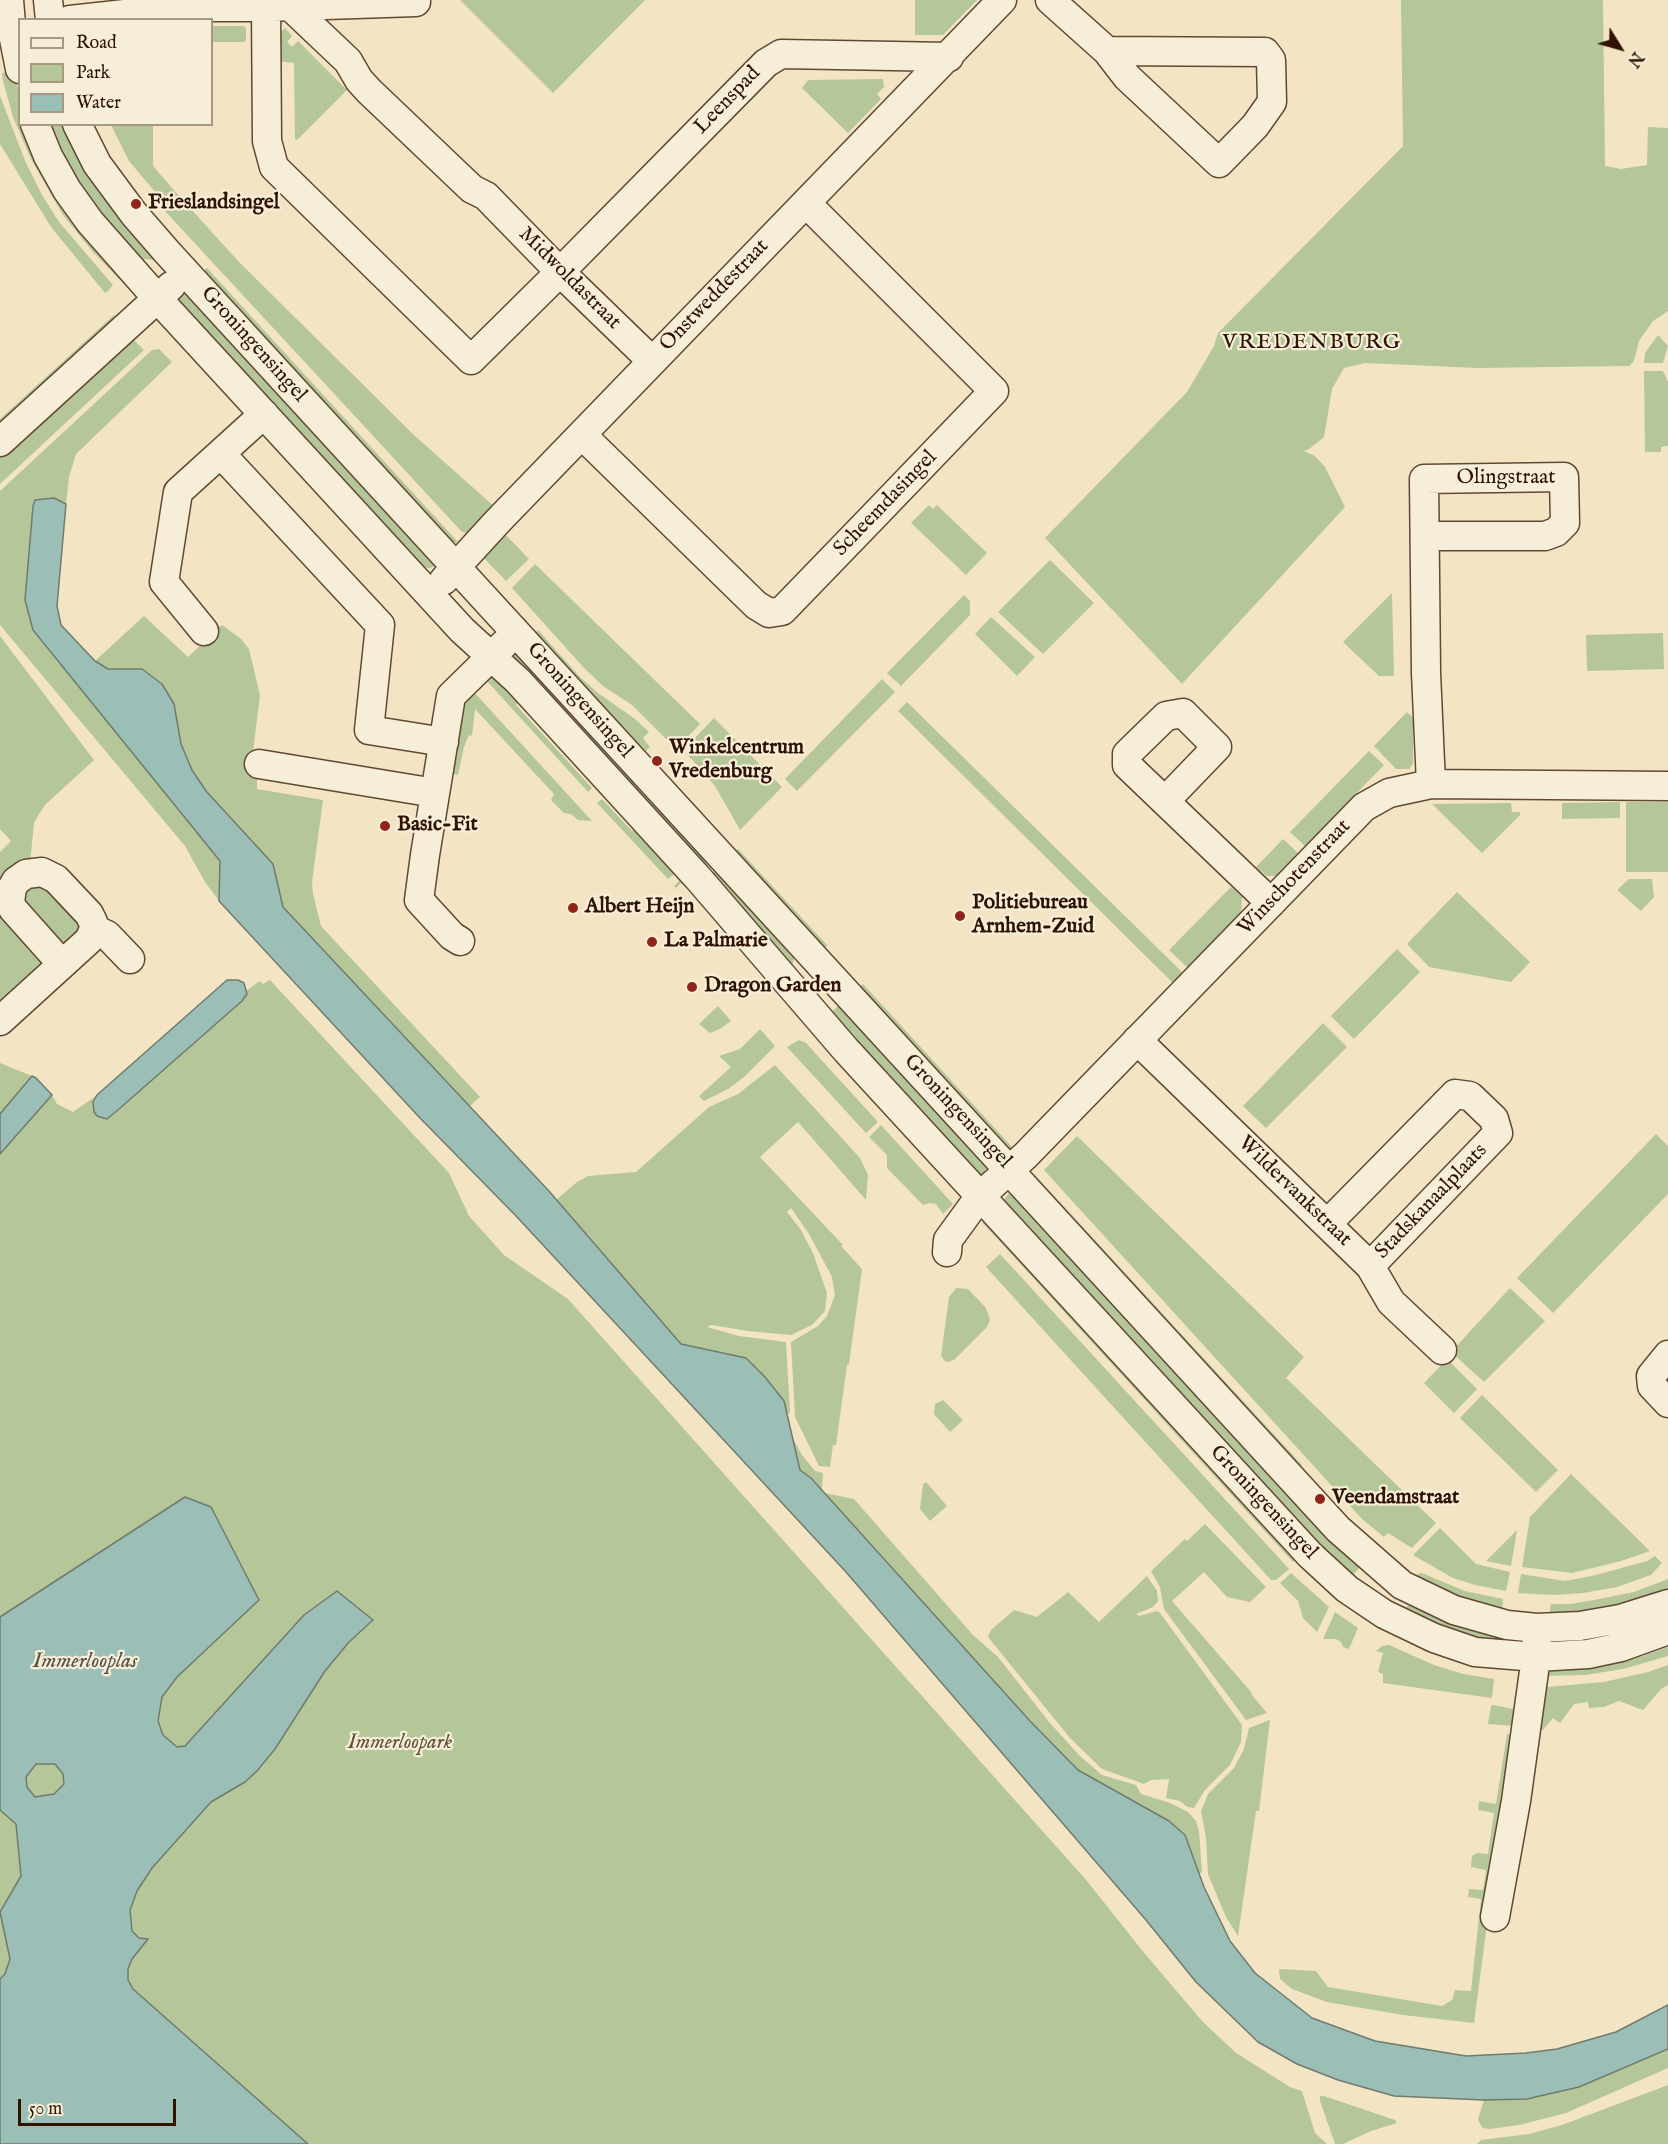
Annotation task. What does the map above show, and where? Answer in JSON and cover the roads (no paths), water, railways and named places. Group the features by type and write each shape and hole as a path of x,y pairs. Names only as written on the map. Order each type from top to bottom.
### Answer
{"street":[{"path":"48,0 50,18"},
{"name":"Onstweddestraat","path":"430,594 1002,0"},
{"path":"1050,0 1107,51 1127,77 1219,163 1255,126 1272,102 1272,60 1265,52 1107,51"},
{"path":"84,18 188,3 278,7 416,2"},
{"name":"Leenspad","path":"278,7 267,141 274,167 473,357 766,63 781,54 949,57"},
{"name":"Midwoldastraat","path":"278,7 348,61 359,80 369,91 472,189 486,196 652,362"},
{"path":"10,18 18,59"},
{"name":"Groningensingel","path":"37,126 48,156 67,190 90,222 157,298 462,630 518,681 698,878 846,1050 1310,1555 1347,1589 1378,1624 1434,1638 1475,1652 1536,1657 1588,1654 1621,1647 1668,1630"},
{"name":"Groningensingel","path":"78,126 97,164 134,214 186,272 1338,1529 1402,1586 1454,1610 1507,1625 1537,1628 1580,1626 1620,1619 1668,1604"},
{"name":"Scheemdasingel","path":"582,435 756,605 768,613 782,611 994,390 806,204"},
{"path":"0,442 186,272"},
{"name":"Groningensingel","path":"204,631 164,582 178,492 264,414"},
{"path":"221,454 380,625 369,730 444,742"},
{"name":"Olingstraat","path":"1425,537 1545,536 1556,532 1565,523 1564,477 1424,479 1426,673 1431,784"},
{"name":"Groningensingel","path":"460,941 452,936 419,900 451,696 490,656 517,633"},
{"path":"260,764 435,793"},
{"name":"Winschotenstraat","path":"980,1196 1010,1170 1364,807 1389,793 1431,784 1668,786"},
{"path":"1166,800 1271,903"},
{"path":"0,1021 89,940 94,928 89,914 49,874 33,872 26,874 16,881 10,902 13,909 62,964"},
{"path":"94,928 107,935 130,959"},
{"name":"Wildervankstraat","path":"1137,1040 1370,1266 1391,1302 1442,1350"},
{"name":"Stadskanaalplaats","path":"1327,1224 1455,1094 1470,1096 1494,1119 1498,1133 1370,1266"},
{"name":"Groningensingel","path":"947,1252 948,1240 980,1196"},
{"path":"1668,1355 1651,1376 1652,1386 1668,1403"},
{"path":"1378,1624 1402,1586"},
{"path":"1495,1917 1516,1801 1536,1657 1537,1628"}],"water":[{"path":"54,498 66,504 57,606 61,625 95,661 108,669 142,669 162,684 174,704 181,744 192,770 206,791 273,864 283,907 548,1190 681,1344 746,1358 765,1377 784,1401 800,1470 811,1478 1030,1721 1078,1770 1169,1821 1185,1835 1204,1887 1230,1941 1255,1973 1312,2018 1375,2041 1466,2056 1526,2053 1557,2049 1616,2032 1668,2005 1668,2049 1579,2087 1527,2099 1484,2100 1394,2096 1338,2080 1297,2064 1258,2042 1196,1982 1146,1920 846,1572 517,1217 420,1118 219,901 220,861 33,630 25,600 33,506 35,500"},
{"path":"227,980 238,980 244,983 247,994 242,1001 107,1119 97,1116 93,1102 97,1095"},
{"path":"32,1076 52,1095 0,1154 0,1114"},
{"name":"Immerlooplas","path":"185,1497 211,1507 259,1600 177,1677 162,1697 158,1721 163,1735 177,1747 185,1746 304,1615 337,1591 373,1620 349,1642 325,1671 275,1749 257,1771 245,1782 211,1802 152,1868 137,1891 130,1910 132,1931 139,1938 148,1939 132,1959 128,1969 128,1980 133,1989 308,2144 0,2144 0,1979 5,1974 10,1959 0,1912 21,1876 16,1824 0,1810 0,1617","holes":["36,1764 55,1764 63,1774 64,1784 54,1794 35,1797 27,1787 26,1777"]}],"place":[{"name":"Frieslandsingel","path":"136,204"},
{"name":"Winkelcentrum Vredenburg","path":"657,761"},
{"name":"Basic-Fit","path":"385,826"},
{"name":"Albert Heijn","path":"573,908"},
{"name":"Politiebureau Arnhem-Zuid","path":"960,916"},
{"name":"La Palmarie","path":"652,942"},
{"name":"Dragon Garden","path":"692,987"},
{"name":"Veendamstraat","path":"1320,1499"}],"district":[{"name":"VREDENBURG","path":"1312,343"}],"park label":[{"name":"Immerloopark","path":"400,1744"}]}
